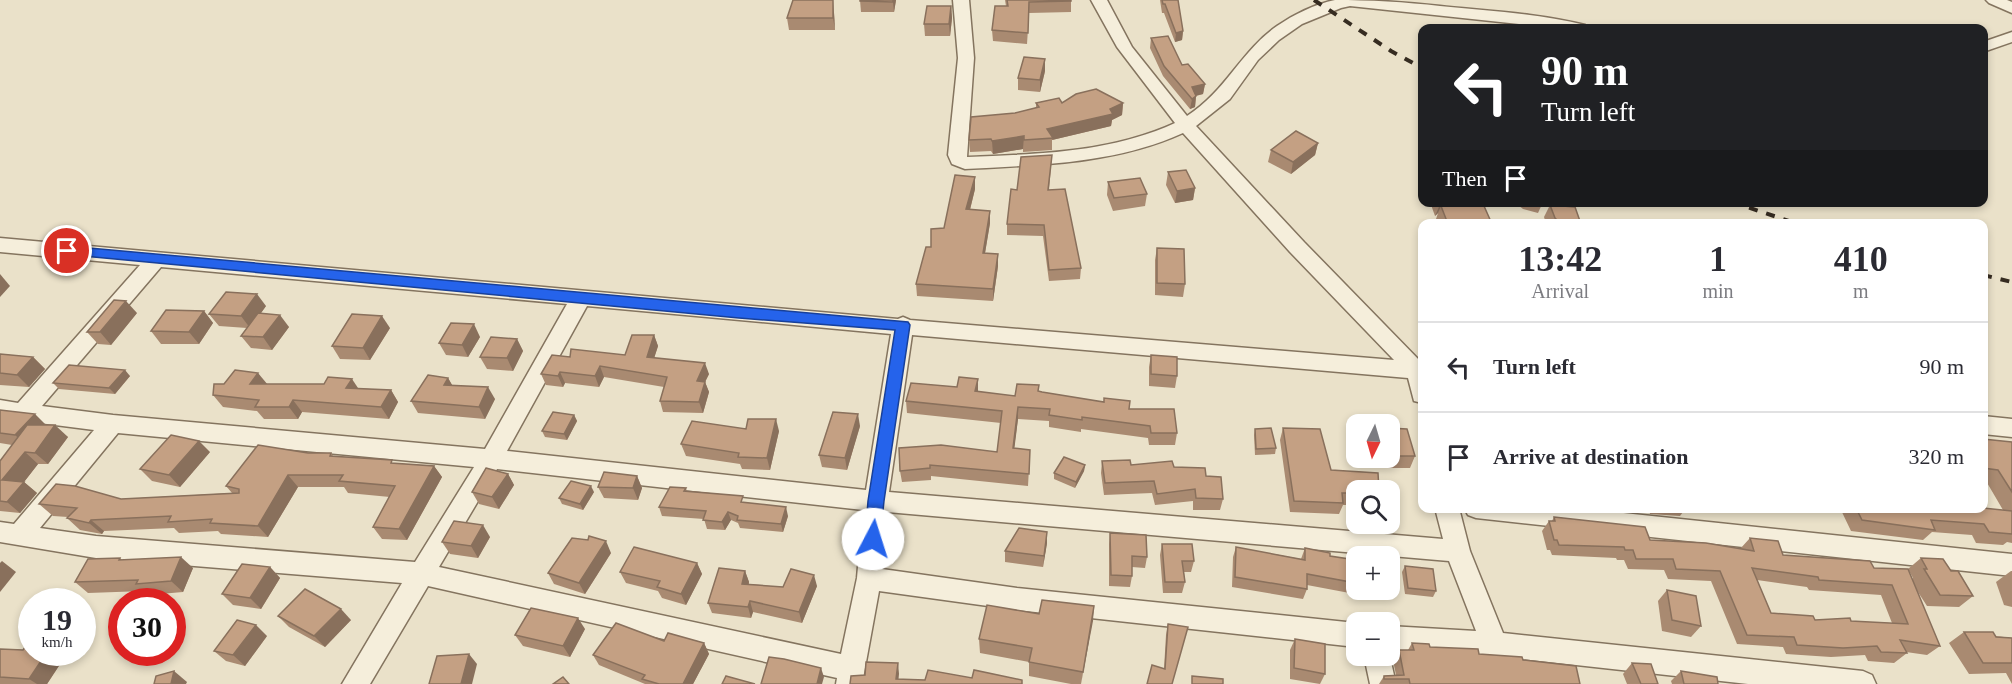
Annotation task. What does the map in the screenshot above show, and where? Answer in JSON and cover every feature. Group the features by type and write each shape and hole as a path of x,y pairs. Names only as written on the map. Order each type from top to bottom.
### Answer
{"street":[{"path":"962,0 966,24 966,53 958,145 960,162 1054,158 1107,151 1133,145 1185,125 1228,91 1253,57 1273,37 1299,19 1325,7 1350,1 1558,24"},
{"path":"1099,0 1106,16 1139,70 1185,125 1270,220 1418,370"},
{"path":"1994,0 2012,8"},
{"path":"1988,45 2012,37"},
{"path":"0,245 1418,371"},
{"path":"24,411 156,259"},
{"path":"355,684 491,459 580,298"},
{"path":"10,533 96,547 422,574 850,676 869,578 876,501 903,325"},
{"path":"0,409 113,424 491,459 876,501 1458,551"},
{"path":"10,533 113,424"},
{"path":"1988,426 2012,428"},
{"path":"1448,513 1458,551 1494,644"},
{"path":"1523,513 2012,565"},
{"path":"869,578 1017,599 1346,634"},
{"path":"1400,639 1494,644 1863,684"},
{"path":"1379,666 1383,684"}],"building":[{"path":"793,0 833,0 833,18 787,18"},
{"path":"893,0 893,2 860,1"},
{"path":"1007,0 1071,1 1029,2 1028,33 992,30 995,6 1008,6"},
{"path":"1162,0 1178,0 1183,31 1176,33"},
{"path":"927,6 951,6 949,24 924,24"},
{"path":"1168,36 1182,65 1188,64 1205,84 1192,87 1196,96 1192,99 1164,66 1151,38"},
{"path":"1024,57 1045,59 1040,80 1018,78"},
{"path":"1096,89 1123,103 1110,109 1113,114 1047,129 1053,138 1024,140 1024,136 992,141 991,139 969,140 971,117 1015,113 1039,107 1036,103 1059,98 1062,103 1076,94"},
{"path":"1296,131 1318,143 1293,162 1271,150"},
{"path":"1052,155 1048,190 1065,189 1081,268 1049,270 1044,225 1007,224 1011,189 1017,190 1021,157"},
{"path":"1186,170 1195,188 1177,191 1168,172"},
{"path":"955,175 975,177 966,209 990,211 983,253 998,254 993,289 916,284 926,247 931,247 931,229 944,228"},
{"path":"1140,178 1147,194 1114,198 1108,182"},
{"path":"1441,207 1484,207 1490,219 1446,219"},
{"path":"1551,207 1575,207 1579,219 1556,219"},
{"path":"1157,248 1184,249 1185,284 1157,283"},
{"path":"226,292 257,294 241,316 209,314"},
{"path":"114,300 126,301 100,332 87,332"},
{"path":"166,310 204,311 189,332 151,331"},
{"path":"258,313 280,315 263,337 241,336"},
{"path":"352,314 382,316 363,348 332,346"},
{"path":"451,323 474,324 462,345 439,343"},
{"path":"632,335 654,335 647,357 705,363 697,381 705,382 699,402 660,401 667,377 600,366 595,376 560,372 558,376 541,374 552,355 570,357 571,349 625,355"},
{"path":"491,337 517,339 507,358 480,357"},
{"path":"0,354 33,357 17,375 0,373"},
{"path":"1151,355 1177,357 1177,376 1151,374"},
{"path":"69,365 125,370 109,388 53,383"},
{"path":"235,370 258,373 250,384 324,384 328,377 352,379 346,388 391,390 381,407 293,400 289,407 255,407 259,400 213,395 214,384 224,384"},
{"path":"428,375 448,378 444,385 488,387 479,407 411,401"},
{"path":"959,377 978,379 975,391 1015,396 1017,384 1039,385 1038,391 1042,392 1104,402 1104,398 1130,401 1129,409 1174,409 1177,433 1151,433 1150,426 1082,417 1082,420 1049,415 1050,409 1018,407 1013,448 1030,450 1029,474 930,465 930,468 900,471 899,448 941,445 997,452 1002,411 906,401 911,383 957,387"},
{"path":"0,410 35,414 15,435 0,433"},
{"path":"553,412 574,415 564,434 542,431"},
{"path":"833,412 858,414 845,458 819,455"},
{"path":"748,419 776,419 767,458 738,457 739,453 681,444 692,421 746,429"},
{"path":"27,425 55,425 35,453 25,452 2,480 24,482 7,502 0,501 0,461"},
{"path":"1271,428 1276,448 1256,449 1255,429"},
{"path":"1283,428 1320,429 1331,470 1378,473 1378,480 1346,480 1346,493 1342,493 1343,503 1294,501"},
{"path":"1400,429 1407,429 1415,456 1400,456"},
{"path":"171,435 199,441 169,475 140,469"},
{"path":"1988,440 2012,442 2012,492 1998,470 1988,469"},
{"path":"258,445 308,453 331,453 330,456 392,460 391,463 434,466 399,529 373,527 395,486 339,481 343,475 288,475 258,526 210,523 212,519 168,522 171,516 91,520 89,523 67,518 77,508 39,504 56,484 75,486 121,499 239,493 239,489 226,486"},
{"path":"1064,457 1085,465 1076,482 1054,473"},
{"path":"1130,460 1131,465 1172,461 1174,467 1205,468 1206,476 1221,477 1223,499 1196,498 1195,489 1157,494 1154,481 1105,483 1102,461"},
{"path":"486,468 508,474 492,497 472,492"},
{"path":"604,472 637,476 633,488 598,487"},
{"path":"571,481 591,486 580,504 559,498"},
{"path":"670,487 686,488 684,491 743,496 741,502 786,507 781,524 737,520 738,516 728,512 722,522 703,520 706,511 659,507"},
{"path":"1988,509 2012,511 2012,534 1989,532 1984,524 1931,520 1935,530 1862,520 1858,513 1988,513"},
{"path":"1554,517 1645,527 1650,540 1706,543 1754,551 1750,538 1778,541 1783,555 1870,561 1874,568 1908,569 1940,646 1900,640 1907,653 1881,652 1877,646 1843,648 1797,645 1794,637 1747,635 1720,571 1676,569 1673,559 1636,559 1633,550 1625,550 1624,547 1559,545 1557,540 1554,540 1549,521 1555,521","holes":["1752,568 1818,577 1819,580 1892,585 1908,624 1851,621 1850,618 1815,620 1813,616 1771,613"]},
{"path":"454,521 483,525 471,546 442,542"},
{"path":"1019,528 1047,532 1044,556 1005,551"},
{"path":"1110,533 1146,535 1147,557 1132,556 1132,576 1111,575"},
{"path":"589,536 606,541 579,583 548,573 572,538 588,540"},
{"path":"1162,544 1192,544 1194,561 1182,561 1185,582 1165,582"},
{"path":"634,547 697,563 681,594 657,587 660,581 620,572"},
{"path":"1236,547 1305,560 1305,548 1346,558 1346,581 1307,574 1307,589 1235,577"},
{"path":"181,557 171,581 136,584 138,580 75,582 88,559"},
{"path":"1921,558 1943,559 1951,571 1958,571 1973,596 1940,595 1924,569 1927,569"},
{"path":"242,564 270,567 250,598 222,594"},
{"path":"1405,566 1433,569 1436,591 1408,588"},
{"path":"719,568 745,571 742,584 783,587 791,569 814,575 799,612 750,601 748,607 708,603"},
{"path":"305,589 341,609 314,636 278,616"},
{"path":"1667,590 1696,596 1701,626 1672,620"},
{"path":"1042,600 1094,606 1083,672 1029,662 1032,648 979,639 987,605 1039,614"},
{"path":"531,608 578,618 563,646 515,635"},
{"path":"237,620 256,625 233,655 214,651"},
{"path":"616,623 664,641 668,633 704,643 683,684 659,684 642,679 645,675 593,655"},
{"path":"1168,624 1188,627 1172,684 1147,684 1152,665 1165,669"},
{"path":"1964,632 1993,632 1996,637 2012,638 2012,663 1983,663"},
{"path":"1295,639 1325,644 1325,674 1294,668"},
{"path":"1412,643 1429,644 1430,647 1478,649 1479,654 1522,657 1523,660 1576,666 1580,684 1410,684 1409,679 1384,679 1384,676 1404,675 1400,650 1414,650"},
{"path":"0,649 18,650 18,666 38,666 29,679 0,677"},
{"path":"469,654 461,684 429,684 437,656"},
{"path":"769,657 821,668 817,684 761,684"},
{"path":"866,662 898,663 896,679 925,680 928,670 972,678 974,670 1022,680 1022,684 850,684 851,676 865,675"},
{"path":"1632,663 1651,664 1658,684 1641,684"},
{"path":"174,671 171,684 154,684 156,676"},
{"path":"1681,671 1717,677 1718,684 1684,684"},
{"path":"726,676 755,684 722,684"},
{"path":"1192,676 1223,679 1223,684 1192,684"},
{"path":"563,677 569,684 553,684"}],"railway":[{"path":"1314,0 1391,51 1418,66"},
{"path":"1747,207 1783,219"},
{"path":"1988,276 2012,282"}],"route":[{"path":"67,251 739,313 903,325 876,501 873,539"}]}
